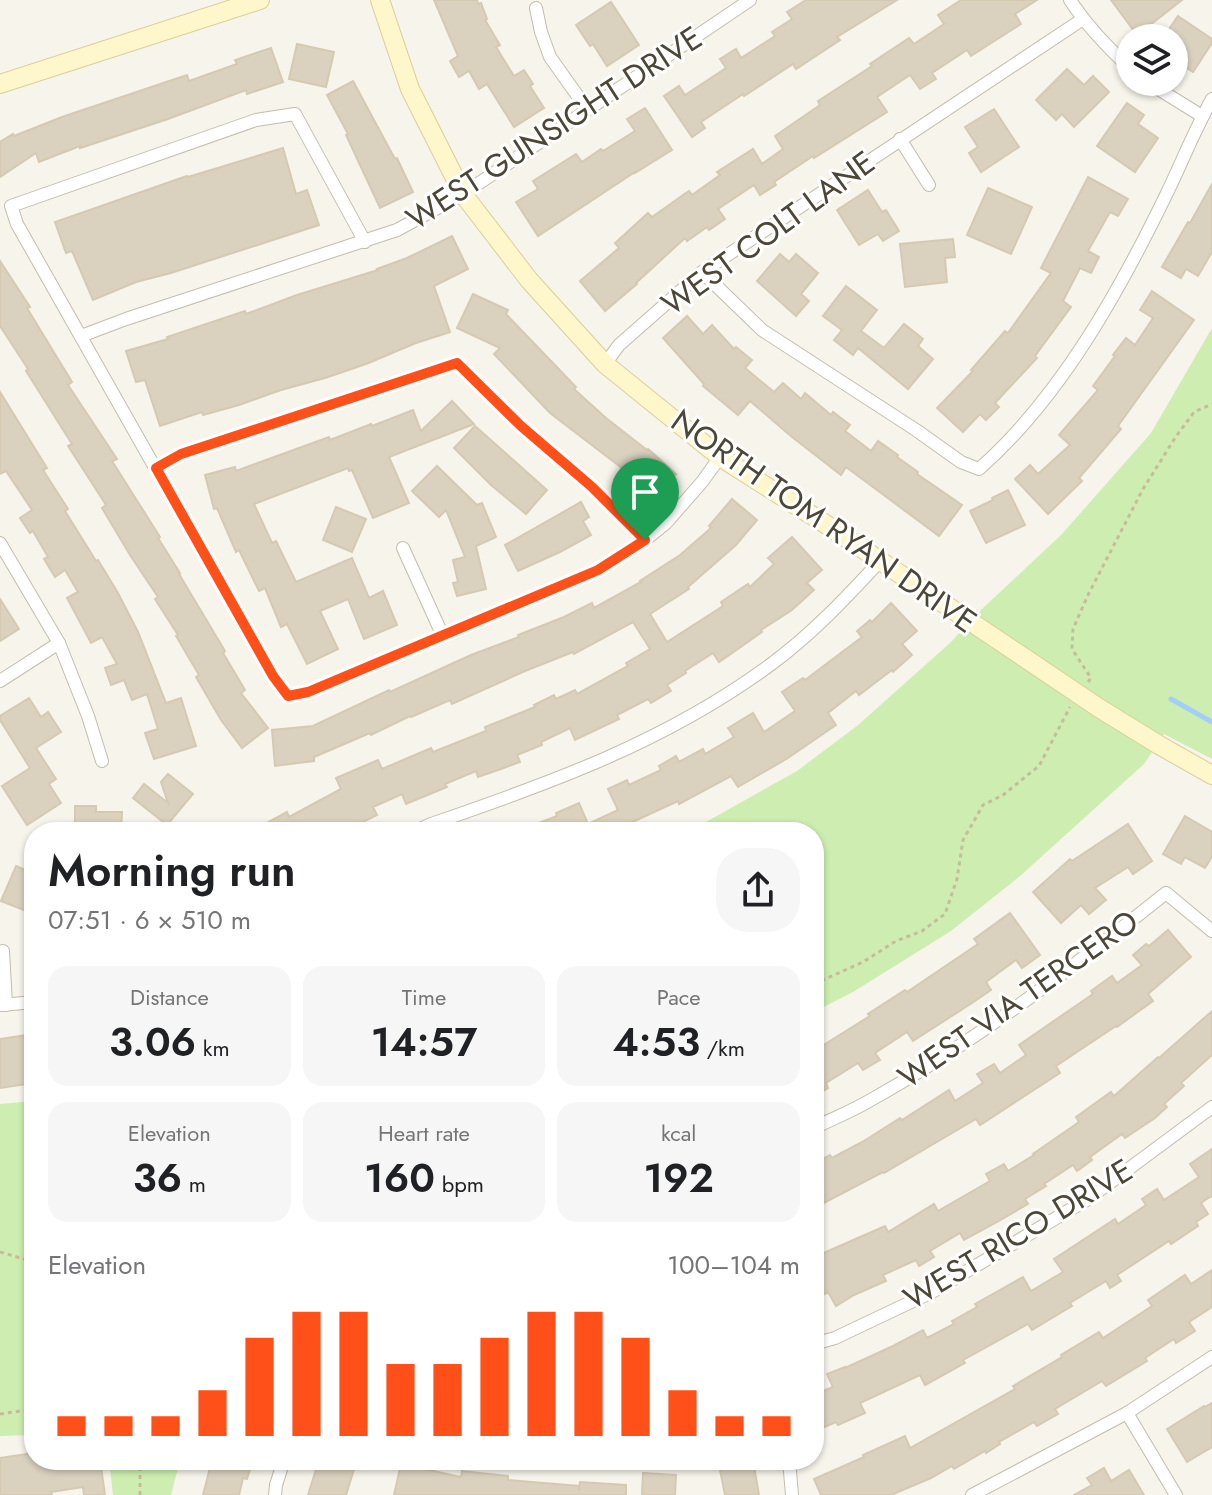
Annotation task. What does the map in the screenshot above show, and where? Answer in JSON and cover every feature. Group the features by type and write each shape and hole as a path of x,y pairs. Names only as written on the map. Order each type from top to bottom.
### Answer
{"street":[{"path":"0,84 260,0"},
{"name":"NORTH TOM RYAN DRIVE","path":"380,0 410,89 463,194 529,280 605,364 720,457 1078,694 1212,775"},
{"name":"WEST GUNSIGHT DRIVE","path":"81,336 397,230 463,194 750,0"},
{"path":"1070,0 1116,55"},
{"path":"536,8 550,57 587,109"},
{"name":"WEST COLT LANE","path":"605,364 619,345 702,272 1083,19"},
{"path":"1170,96 1202,116"},
{"path":"702,272 762,330 961,462 979,469 998,452 1064,375 1118,287 1212,99"},
{"path":"365,242 295,114 256,120 11,206 17,224 273,676 288,696 308,692 598,570 666,523 720,457"},
{"name":"WEST COLT LANE","path":"900,139 929,185"},
{"path":"156,468 181,454 457,363 645,540"},
{"path":"0,543 59,643 102,761"},
{"path":"403,548 442,634"},
{"path":"437,822 536,788 629,748 692,716 771,665 835,609 880,561"},
{"path":"0,681 59,643"},
{"name":"WEST VIA TERCERO","path":"824,1123 868,1102 981,1033 1166,893 1212,931"},
{"path":"3,951 3,1005 24,1003"},
{"name":"WEST RICO DRIVE","path":"824,1341 932,1292 1075,1207 1212,1107"},
{"path":"972,1495 1127,1413 1212,1357"},
{"path":"1127,1413 1176,1495"},
{"path":"275,1495 281,1470"},
{"path":"790,1470 792,1495"}],"path":[{"path":"824,980 863,962 896,941 922,931 945,914 957,879 963,840 983,805 1003,795 1039,766 1078,694 1091,678 1072,649 1073,629 1143,489 1194,412 1212,404"},
{"path":"0,1252 24,1259"},
{"path":"0,1414 24,1410"},
{"path":"140,1470 140,1495"}],"green space":[{"path":"1212,328 1212,759 1164,734 1144,764 1019,877 951,931 824,1007 824,822 706,822 797,771 857,726 950,643 1062,534 1151,433"},
{"path":"24,1102 24,1435 0,1436 0,1104"},
{"path":"110,1470 177,1470 171,1495 113,1495"}],"building":[{"path":"434,0 477,0 478,4 481,3 485,20 500,45 496,47 514,76 524,70 544,108 514,127 487,84 479,89 469,71 459,77 450,61 458,56"},
{"path":"806,0 897,0 837,37 840,40 796,69 793,64 701,122 705,128 692,137 664,96 679,86 685,95 726,68 720,59 736,49 741,58 775,36 772,32 792,19 787,12"},
{"path":"961,0 1037,0 1015,14 1021,24 971,56 967,50 932,73 936,79 920,89 910,75 877,97 887,112 813,156 774,182 776,185 760,195 754,185 718,209 725,219 687,241 685,238 605,311 580,281 619,248 615,243 648,213 652,217 689,191 692,195 720,175 717,172 753,149 762,164 783,149 775,136 820,105 818,101 909,38 914,44 944,24 938,15"},
{"path":"1111,0 1182,0 1151,24 1129,24"},
{"path":"611,2 639,45 607,66 576,25"},
{"path":"1178,16 1212,39 1193,72 1188,69 1188,24 1173,24"},
{"path":"297,44 334,52 326,87 289,79"},
{"path":"271,48 283,82 247,94 246,90 39,162 36,153 0,177 0,142 13,134 187,75 189,81"},
{"path":"1067,69 1084,85 1093,76 1109,92 1074,127 1062,114 1056,120 1036,100"},
{"path":"353,81 413,192 380,208 348,134 327,95"},
{"path":"1127,103 1144,115 1138,124 1158,138 1135,172 1097,146"},
{"path":"645,108 672,150 538,236 516,202 538,189 533,181 576,154 582,162 635,131 627,119"},
{"path":"994,109 1019,147 981,172 969,153 978,147 965,127"},
{"path":"283,148 296,194 307,190 319,225 136,282 93,300 72,251 66,253 55,222 187,176"},
{"path":"1088,177 1128,199 1118,216 1110,212 1088,251 1099,257 1091,273 1080,268 1063,301 1071,307 1035,356 1037,358 995,403 999,407 986,420 980,414 963,432 937,408 973,371 1005,331 1008,333 1051,273 1041,268"},
{"path":"1212,184 1212,252 1198,276 1186,269 1181,278 1162,267"},
{"path":"988,188 1032,207 1011,254 967,235"},
{"path":"868,190 899,231 883,241 878,234 859,245 837,210"},
{"path":"452,236 468,269 434,286 450,332 325,378 160,426 145,380 136,382 126,351 378,270"},
{"path":"953,239 955,257 945,258 947,282 905,287 900,244"},
{"path":"780,254 789,262 796,254 818,273 801,294 809,301 796,316 757,281"},
{"path":"0,261 72,382 68,385 117,459 112,461 160,537 225,651 223,653 245,690 241,693 268,728 242,748 196,677 199,675 178,635 155,599 158,597 102,508 106,505 68,446 72,444 0,326"},
{"path":"846,286 877,310 861,331 884,348 904,324 923,339 918,346 933,359 908,389 858,348 853,355 834,340 842,330 823,316"},
{"path":"1152,291 1194,320 1118,426 1121,429 1079,478 1082,481 1048,514 1015,479 1030,465 1038,474 1070,445 1059,435 1098,390 1093,386 1126,338 1135,345 1153,318 1140,310"},
{"path":"473,294 508,310 506,314 576,387 574,389 676,474 654,499 627,472 550,413 494,354 500,348 457,328"},
{"path":"687,316 703,334 712,325 734,349 736,347 752,360 745,368 774,392 783,383 801,399 805,393 831,415 833,412 850,425 845,431 871,451 878,441 917,474 962,505 939,536 846,467 841,475 750,401 738,415 703,386 663,338"},
{"path":"0,392 47,468 43,470 68,509 65,511 118,593 138,632 166,703 181,698 196,746 154,759 145,733 158,729 147,694 132,700 124,680 111,685 105,668 117,664 102,637 91,643 67,598 78,592 65,570 55,577 33,531 30,533 20,518 32,510 6,471 0,474"},
{"path":"452,401 474,424 389,457 409,503 373,518 352,470 348,468 254,504 272,543 276,541 296,582 352,558 369,598 383,591 397,625 364,639 348,599 320,611 338,649 307,664 287,624 281,627 265,588 259,591 239,550 236,552 217,508 214,509 205,475 235,467 236,471 413,410 421,431"},
{"path":"475,426 547,490 526,514 454,448"},
{"path":"437,466 477,505 482,503 496,537 476,546 486,589 457,596 453,583 458,582 453,560 465,557 446,510 439,517 412,491"},
{"path":"1008,490 1025,525 986,543 970,511"},
{"path":"732,499 757,520 736,545 689,589 650,614 667,642 723,606 721,602 748,584 750,587 774,564 768,558 792,537 822,570 807,583 814,590 792,610 719,662 713,653 667,685 671,691 651,703 648,699 617,715 619,719 575,740 570,728 541,742 542,745 517,755 520,762 478,777 476,771 406,804 402,794 373,807 377,815 363,822 268,822 287,812 289,817 341,789 336,778 378,760 382,769 431,748 433,752 486,731 485,727 535,707 554,695 556,699 575,690 577,694 628,666 626,663 650,649 633,622 574,654 525,671 452,704 450,700 410,716 314,757 314,761 275,766 272,730 313,726 592,603 594,608 641,582 680,555 711,528 709,526"},
{"path":"581,502 589,517 583,521 591,535 518,571 505,545"},
{"path":"336,507 366,519 352,552 323,540"},
{"path":"0,599 19,629 0,641"},
{"path":"891,603 917,631 902,644 912,655 893,672 859,695 856,691 828,713 836,725 738,787 731,776 679,804 678,801 633,822 592,822 618,810 608,789 627,780 629,785 661,770 659,766 676,756 679,762 703,749 705,754 734,737 728,728 753,713 764,732 795,711 782,692 803,678 805,680 862,637 857,631 870,620 872,622"},
{"path":"29,698 41,717 48,712 61,732 36,748 56,779 49,784 61,803 32,822 25,822 2,786 30,768 0,716"},
{"path":"168,774 193,794 170,822 163,822 133,798 144,784 168,803 161,782"},
{"path":"579,803 587,822 541,822 557,816 556,813"},
{"path":"75,806 96,806 96,812 122,812 122,822 75,822"},
{"path":"1185,816 1212,832 1212,857 1205,868 1185,857 1181,864 1163,854"},
{"path":"1128,824 1152,861 1133,874 1128,867 1095,888 1106,900 1089,914 1081,905 1061,923 1033,892 1070,859 1072,861"},
{"path":"16,866 24,870 24,910 1,901"},
{"path":"1010,913 1040,955 1022,968 1016,960 986,982 991,990 972,1003 913,1041 907,1032 875,1053 880,1060 863,1070 858,1063 826,1083 828,1088 824,1090 824,1045 978,944 974,939"},
{"path":"1168,930 1191,957 1148,994 1153,1001 1056,1066 1060,1073 980,1125 976,1119 884,1173 824,1203 824,1158 830,1155 832,1158 864,1141 949,1090 955,1101 983,1083 977,1074 994,1064 1000,1073 1026,1055 1019,1045 1093,994 1091,991 1112,976 1117,983 1142,965 1133,955 1146,944 1149,946"},
{"path":"1212,1011 1212,1055 1181,1083 1184,1086 1164,1104 1167,1107 1155,1118 1125,1138 1122,1134 1090,1157 1092,1160 1077,1171 1073,1165 1044,1184 1046,1186 1025,1199 1028,1204 964,1240 960,1233 930,1251 934,1257 919,1266 916,1260 883,1275 886,1281 836,1306 828,1292 824,1294 824,1253 885,1226 888,1232 934,1204 938,1211 990,1181 986,1174 1004,1164 1008,1171 1079,1122 1076,1117 1111,1092 1114,1096"},
{"path":"24,1035 24,1084 0,1088 0,1039"},
{"path":"1212,1149 1212,1197 1201,1203 1208,1214 1196,1222 1198,1226 1117,1275 1121,1281 1110,1288 1106,1281 1032,1330 1028,1324 925,1385 920,1375 860,1403 865,1413 838,1425 836,1422 824,1427 824,1391 833,1387 827,1374 923,1330 927,1338 954,1324 952,1321 977,1307 975,1304 1023,1277 1031,1291 1063,1272 1054,1259 1115,1219 1118,1224 1146,1205 1142,1199 1157,1189 1164,1200 1199,1177 1190,1164"},
{"path":"1212,1270 1212,1307 1189,1322 1195,1331 1176,1343 1174,1339 1145,1358 1147,1361 1106,1386 1102,1381 1055,1409 1058,1414 1037,1426 1034,1422 986,1453 954,1469 952,1466 891,1495 821,1495 814,1479 905,1436 910,1448 1015,1389 1013,1386 1099,1332 1103,1338 1152,1306 1148,1300 1185,1275 1191,1284"},
{"path":"1212,1403 1212,1447 1187,1462 1167,1429"},
{"path":"24,1454 24,1470 101,1470 105,1495 84,1495 83,1487 51,1492 52,1495 0,1495 0,1458"},
{"path":"1104,1468 1111,1481 1129,1470 1144,1495 1074,1495 1092,1485 1087,1478"},
{"path":"209,1470 250,1470 247,1479 243,1478 239,1495 203,1495"},
{"path":"316,1470 354,1470 346,1495 308,1495"},
{"path":"400,1470 429,1470 461,1477 462,1471 508,1476 508,1480 579,1486 579,1491 580,1482 626,1485 626,1495 394,1495"},
{"path":"720,1470 755,1470 759,1495 725,1495"},
{"path":"643,1473 676,1475 675,1495 642,1495"}],"waterway":[{"path":"1171,699 1212,722"}],"route":[{"path":"457,363 645,540 598,570 308,692 288,696 273,676 156,468 181,454 457,363"}]}
